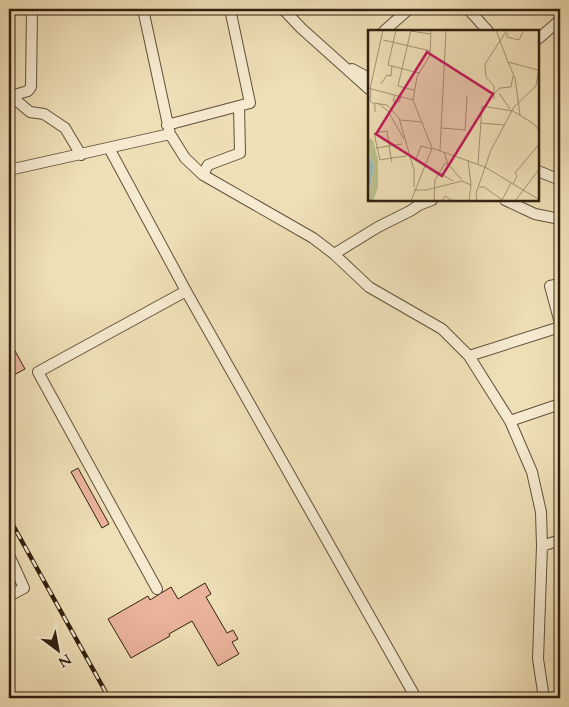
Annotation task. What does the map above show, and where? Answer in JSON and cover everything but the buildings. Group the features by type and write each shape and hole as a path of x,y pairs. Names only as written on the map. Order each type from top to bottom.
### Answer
{"street":[{"path":"10,96 28,91 31,86 32,9"},
{"path":"143,9 168,129 185,158 203,175 313,238 334,254 370,287 442,329 470,356 510,422 532,472 541,512 542,546 538,659 544,698"},
{"path":"9,170 110,148 250,103 230,9"},
{"path":"283,9 301,28 368,88"},
{"path":"385,30 409,9"},
{"path":"468,9 487,30"},
{"path":"539,39 560,20"},
{"path":"340,62 368,77"},
{"path":"10,96 30,112 44,114 65,128 82,155"},
{"path":"203,175 208,165 240,153 239,107"},
{"path":"110,148 186,291 416,698"},
{"path":"539,171 560,180"},
{"path":"334,254 378,227 429,201"},
{"path":"507,201 535,214 560,219"},
{"path":"560,284 550,286 560,323"},
{"path":"157,589 38,372 186,291"},
{"path":"470,356 560,327"},
{"path":"510,422 560,404"},
{"path":"542,546 560,540"},
{"path":"9,555 24,588 9,596"}],"railway":[{"path":"9,518 109,698"}]}
